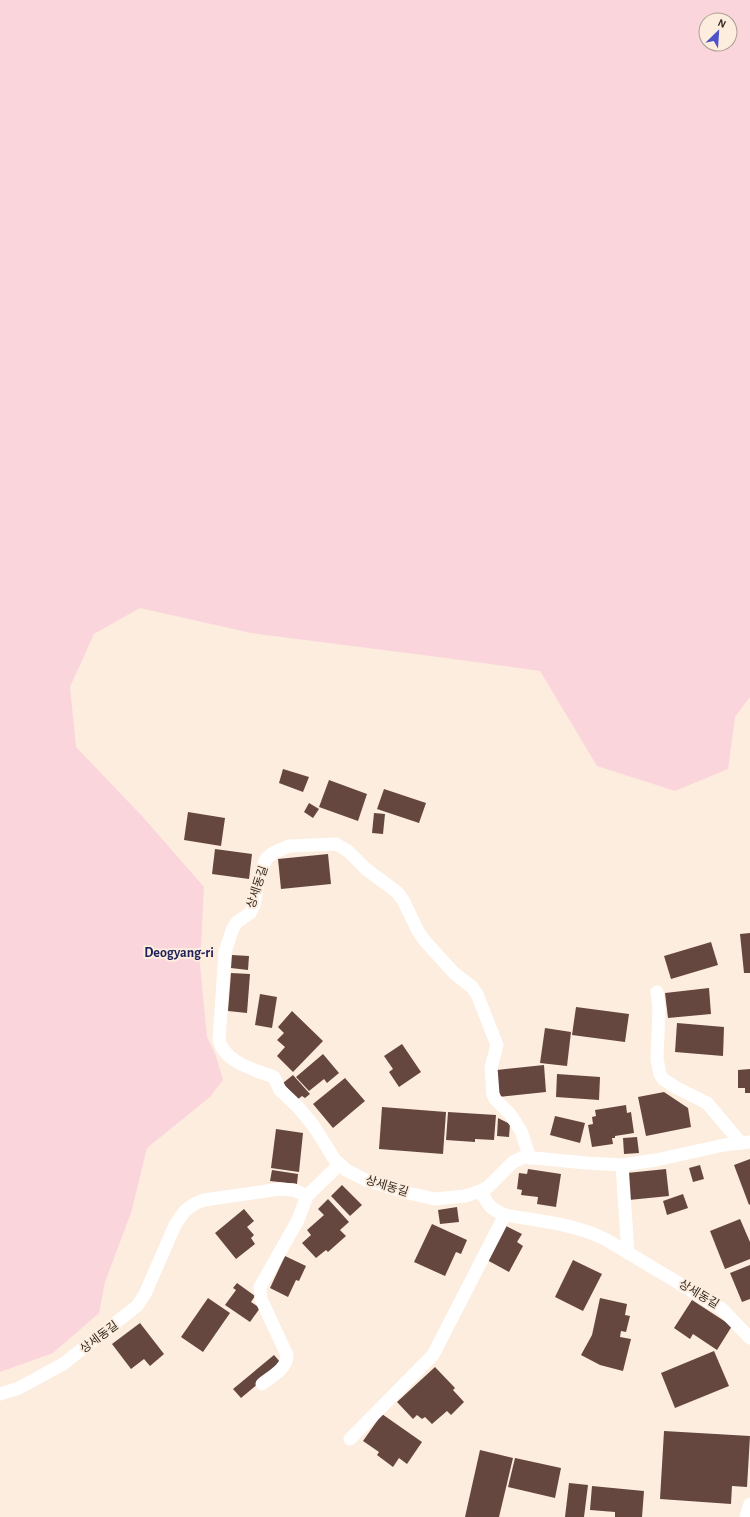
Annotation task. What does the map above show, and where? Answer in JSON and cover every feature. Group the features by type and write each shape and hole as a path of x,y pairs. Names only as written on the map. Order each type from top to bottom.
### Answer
{"lane":[{"name":"상세동길","path":"530,1158 520,1131 510,1114 495,1099 493,1094 491,1068 497,1045 477,994 472,987 454,974 424,940 403,900 397,892 366,869 348,850 336,844 329,843 289,846 266,859 260,873 254,905 250,913 237,922 233,928 225,952 219,1040 220,1047 240,1063 274,1077 280,1090 298,1107 313,1125 335,1160 351,1173 366,1180 408,1193 435,1199 465,1196 481,1191 488,1187 513,1162 524,1157 530,1158 586,1163 622,1164 656,1160 724,1145 746,1143"},
{"path":"657,992 659,1008 657,1059 660,1074 663,1079 707,1103 746,1143"},
{"path":"262,1384 286,1364 287,1355 261,1299 260,1287 298,1220 307,1196 340,1164"},
{"path":"622,1164 628,1253"},
{"name":"상세동길","path":"0,1394 19,1388 63,1364 137,1306 145,1294 175,1225 186,1210 194,1204 204,1200 280,1189 294,1190 307,1196"},
{"name":"상세동길","path":"481,1191 490,1207 506,1215 573,1227 593,1233 722,1309 750,1338"},
{"path":"350,1439 433,1355 506,1215"},
{"path":"746,1517 750,1504"}],"shaded area":[{"path":"0,0 750,0 750,697 735,717 728,769 675,791 597,766 540,671 251,633 140,608 94,634 70,687 76,747 142,816 204,887 200,965 207,1037 216,1056 223,1080 210,1097 147,1148 131,1213 105,1282 99,1313 53,1353 0,1372"}],"building":[{"path":"283,769 309,777 303,792 279,783"},
{"path":"329,780 367,794 358,821 319,807"},
{"path":"384,789 426,803 419,823 377,809"},
{"path":"309,803 319,809 313,818 304,812"},
{"path":"188,812 225,818 221,846 184,840"},
{"path":"374,813 385,814 383,834 372,833"},
{"path":"215,849 252,854 249,879 212,874"},
{"path":"328,854 331,884 281,889 278,859"},
{"path":"750,933 750,973 744,973 740,934"},
{"path":"711,942 718,965 671,979 664,956"},
{"path":"232,955 249,956 248,970 231,968"},
{"path":"231,973 250,974 247,1013 228,1011"},
{"path":"709,988 711,1014 668,1018 665,993"},
{"path":"260,994 277,997 272,1028 255,1025"},
{"path":"576,1007 629,1014 625,1042 572,1035"},
{"path":"292,1011 323,1041 293,1072 277,1056 285,1047 277,1040 284,1033 278,1027"},
{"path":"677,1023 724,1027 723,1056 675,1052"},
{"path":"545,1028 571,1032 567,1066 540,1063"},
{"path":"402,1044 421,1072 399,1087 389,1072 393,1069 384,1056"},
{"path":"323,1054 339,1073 327,1083 324,1079 309,1091 296,1077"},
{"path":"544,1065 546,1092 499,1097 497,1070"},
{"path":"750,1069 750,1093 745,1093 745,1088 738,1088 738,1070"},
{"path":"557,1074 600,1077 599,1100 556,1097"},
{"path":"293,1075 310,1094 305,1098 302,1096 297,1100 283,1083"},
{"path":"345,1078 365,1101 333,1128 313,1104"},
{"path":"664,1092 688,1108 691,1127 646,1136 638,1097"},
{"path":"626,1105 627,1113 631,1112 634,1133 615,1136 615,1138 612,1138 613,1144 592,1147 588,1125 593,1124 592,1117 596,1116 595,1110"},
{"path":"382,1107 446,1112 443,1154 379,1149"},
{"path":"448,1112 496,1115 494,1140 475,1139 475,1142 446,1140"},
{"path":"555,1116 585,1123 580,1143 550,1135"},
{"path":"498,1118 510,1124 509,1137 497,1136"},
{"path":"276,1129 303,1133 299,1172 271,1168"},
{"path":"637,1137 639,1153 624,1154 623,1138"},
{"path":"750,1159 750,1204 749,1205 734,1165"},
{"path":"700,1165 704,1179 693,1182 689,1168"},
{"path":"528,1169 561,1174 556,1207 537,1204 538,1197 521,1195 522,1190 517,1189 519,1173 527,1174"},
{"path":"666,1169 669,1196 629,1200 627,1173"},
{"path":"272,1170 298,1174 297,1184 270,1181"},
{"path":"342,1185 362,1205 350,1216 331,1196"},
{"path":"683,1194 688,1208 667,1215 663,1201"},
{"path":"328,1199 349,1222 340,1230 346,1236 328,1252 326,1250 316,1258 302,1243 311,1235 307,1230 324,1215 318,1209"},
{"path":"457,1207 459,1222 440,1224 438,1210"},
{"path":"244,1209 254,1221 247,1227 254,1235 251,1238 255,1244 236,1259 215,1233"},
{"path":"740,1219 750,1242 750,1259 725,1269 710,1231"},
{"path":"432,1224 467,1240 461,1254 456,1252 445,1276 414,1262"},
{"path":"506,1226 522,1234 517,1242 523,1246 509,1272 487,1260"},
{"path":"285,1256 306,1266 299,1281 296,1280 288,1297 270,1288"},
{"path":"573,1260 602,1274 583,1311 555,1297"},
{"path":"750,1265 750,1299 742,1302 730,1273"},
{"path":"237,1283 255,1296 251,1302 260,1308 250,1322 225,1305 236,1290 233,1288"},
{"path":"208,1298 230,1313 203,1352 181,1337"},
{"path":"600,1298 627,1304 625,1315 630,1316 626,1332 621,1331 620,1337 631,1339 623,1371 600,1365 581,1355 592,1335"},
{"path":"692,1300 732,1326 717,1350 693,1334 690,1339 674,1328"},
{"path":"140,1323 164,1354 150,1366 144,1359 131,1369 112,1344"},
{"path":"714,1351 729,1386 675,1408 661,1373"},
{"path":"274,1355 282,1364 241,1398 233,1389"},
{"path":"435,1367 455,1388 453,1390 464,1402 451,1415 447,1411 432,1424 425,1417 422,1419 417,1415 413,1419 397,1402"},
{"path":"382,1414 422,1442 407,1464 399,1458 393,1467 377,1455 379,1452 363,1441"},
{"path":"664,1431 750,1436 747,1487 732,1486 731,1504 660,1499"},
{"path":"480,1450 513,1458 499,1517 465,1517"},
{"path":"515,1458 561,1468 555,1498 508,1487"},
{"path":"569,1483 588,1485 584,1517 565,1517"},
{"path":"592,1486 644,1491 642,1517 615,1517 615,1512 590,1510"}],"district":[{"name":"Deogyang-ri","path":"179,952"}]}
